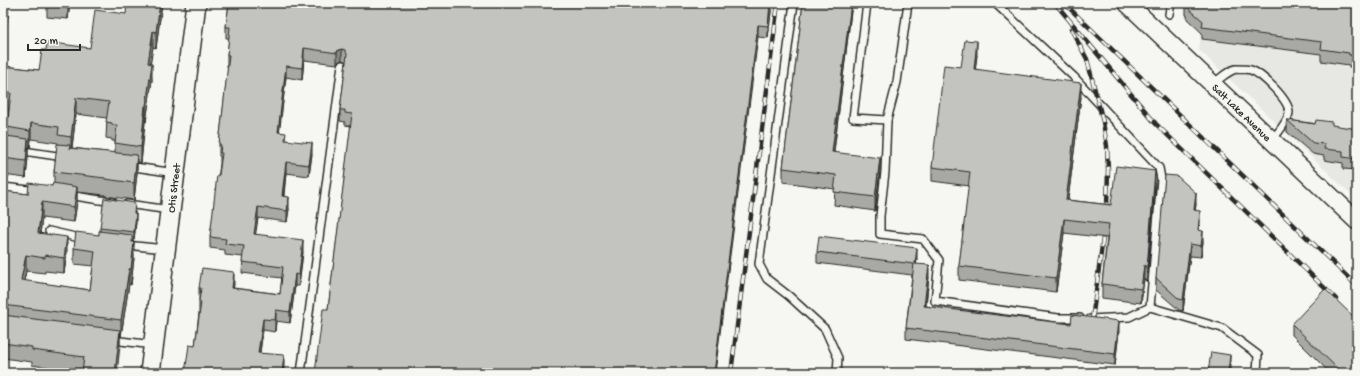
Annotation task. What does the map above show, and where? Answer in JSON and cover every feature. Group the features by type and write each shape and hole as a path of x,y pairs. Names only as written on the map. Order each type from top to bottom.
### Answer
{"main road":[{"name":"Otis Street","path":"150,373 196,3"}],"street":[{"name":"Salt Lake Avenue","path":"1127,3 1357,221"}],"lane":[{"path":"794,3 759,264 767,279 825,329 838,358 836,373"},
{"path":"867,3 853,118 886,120"},
{"path":"908,3 897,82 886,120 885,172 880,216 880,234 923,239 939,260 935,301 1058,318 1129,317 1150,307 1222,328 1258,355 1256,373"},
{"path":"995,3 1074,77 1159,168 1161,179 1150,307"},
{"path":"1169,14 1170,3"},
{"path":"301,373 342,65"},
{"path":"1213,84 1228,72 1236,69 1250,70 1263,77 1279,92 1289,111 1288,119 1272,140"},
{"path":"3,148 74,158"},
{"path":"120,165 175,173"},
{"path":"3,186 49,193"},
{"path":"64,195 170,210"},
{"path":"49,231 79,239 95,241"},
{"path":"118,244 166,250"},
{"path":"102,338 154,345"}],"shaded area":[{"path":"1205,3 1357,3 1357,200 1199,50"}],"building":[{"path":"3,3 7,3 3,34"},
{"path":"127,3 160,3 156,32 153,31 148,63 152,64 145,106 141,147 115,143 117,125 112,125 112,123 106,122 109,102 76,98 71,137 58,135 59,127 31,123 30,131 7,127 11,93 3,92 3,66 39,70 42,50 46,50 47,42 90,48 95,10 126,14"},
{"path":"229,3 770,3 768,26 758,25 714,373 315,373 323,309 328,309 352,114 345,113 345,110 340,110 347,54 345,50 338,50 337,53 304,48 302,68 286,66 278,132 286,133 285,140 312,143 309,165 286,162 282,196 289,197 287,211 258,207 254,234 303,240 299,275 295,274 290,312 276,310 275,320 263,319 258,353 284,355 282,373 185,373 189,345 195,346 201,302 199,301 201,288 199,288 202,268 234,272 232,288 280,294 283,267 242,262 244,246 225,244 226,239 210,237 217,175 219,175 222,153 220,153 221,145 219,144 229,55 227,55 230,27 226,27"},
{"path":"803,3 851,3 832,152 880,158 875,197 834,192 836,175 783,168"},
{"path":"1187,3 1357,3 1357,56 1349,55 1349,53 1321,49 1322,42 1202,27 1203,21 1187,7"},
{"path":"3,34 5,35 3,54"},
{"path":"965,40 977,41 974,69 1081,83 1066,200 1111,205 1116,166 1155,171 1147,268 1144,265 1141,289 1102,284 1109,224 1064,219 1056,278 959,266 970,172 932,167 944,65 961,67"},
{"path":"1287,120 1315,124 1316,120 1332,122 1332,125 1357,129 1357,159 1343,157 1343,151 1324,149 1325,144 1313,143"},
{"path":"6,136 28,139 26,161 3,158"},
{"path":"57,144 70,145 69,148 137,155 134,183 54,172"},
{"path":"1165,175 1177,176 1196,193 1194,210 1200,211 1198,230 1203,231 1201,246 1190,244 1183,300 1179,299 1156,278"},
{"path":"29,183 52,186 53,183 77,187 74,207 42,202 38,233 67,237 64,258 45,255 45,258 26,255 21,280 90,290 95,251 74,248 76,232 99,235 99,231 132,235 132,242 134,242 131,269 129,269 121,320 3,305 3,271 7,239 3,239 3,191 28,194"},
{"path":"104,198 135,203 134,213 136,214 134,232 100,228"},
{"path":"819,236 917,248 915,264 929,265 924,306 1071,324 1072,315 1119,321 1115,354 906,328 914,264 817,252"},
{"path":"1325,289 1357,320 1357,373 1342,373 1292,324"},
{"path":"3,315 120,330 115,373 82,373 84,357 32,350 32,347 3,343"},
{"path":"1211,352 1230,355 1228,373 1208,373"}],"railway":[{"path":"731,373 778,3"},
{"path":"1055,3 1156,124 1336,299"},
{"path":"1064,3 1357,286"},
{"path":"1071,29 1087,59 1103,122 1107,146 1107,208 1091,328"}]}
